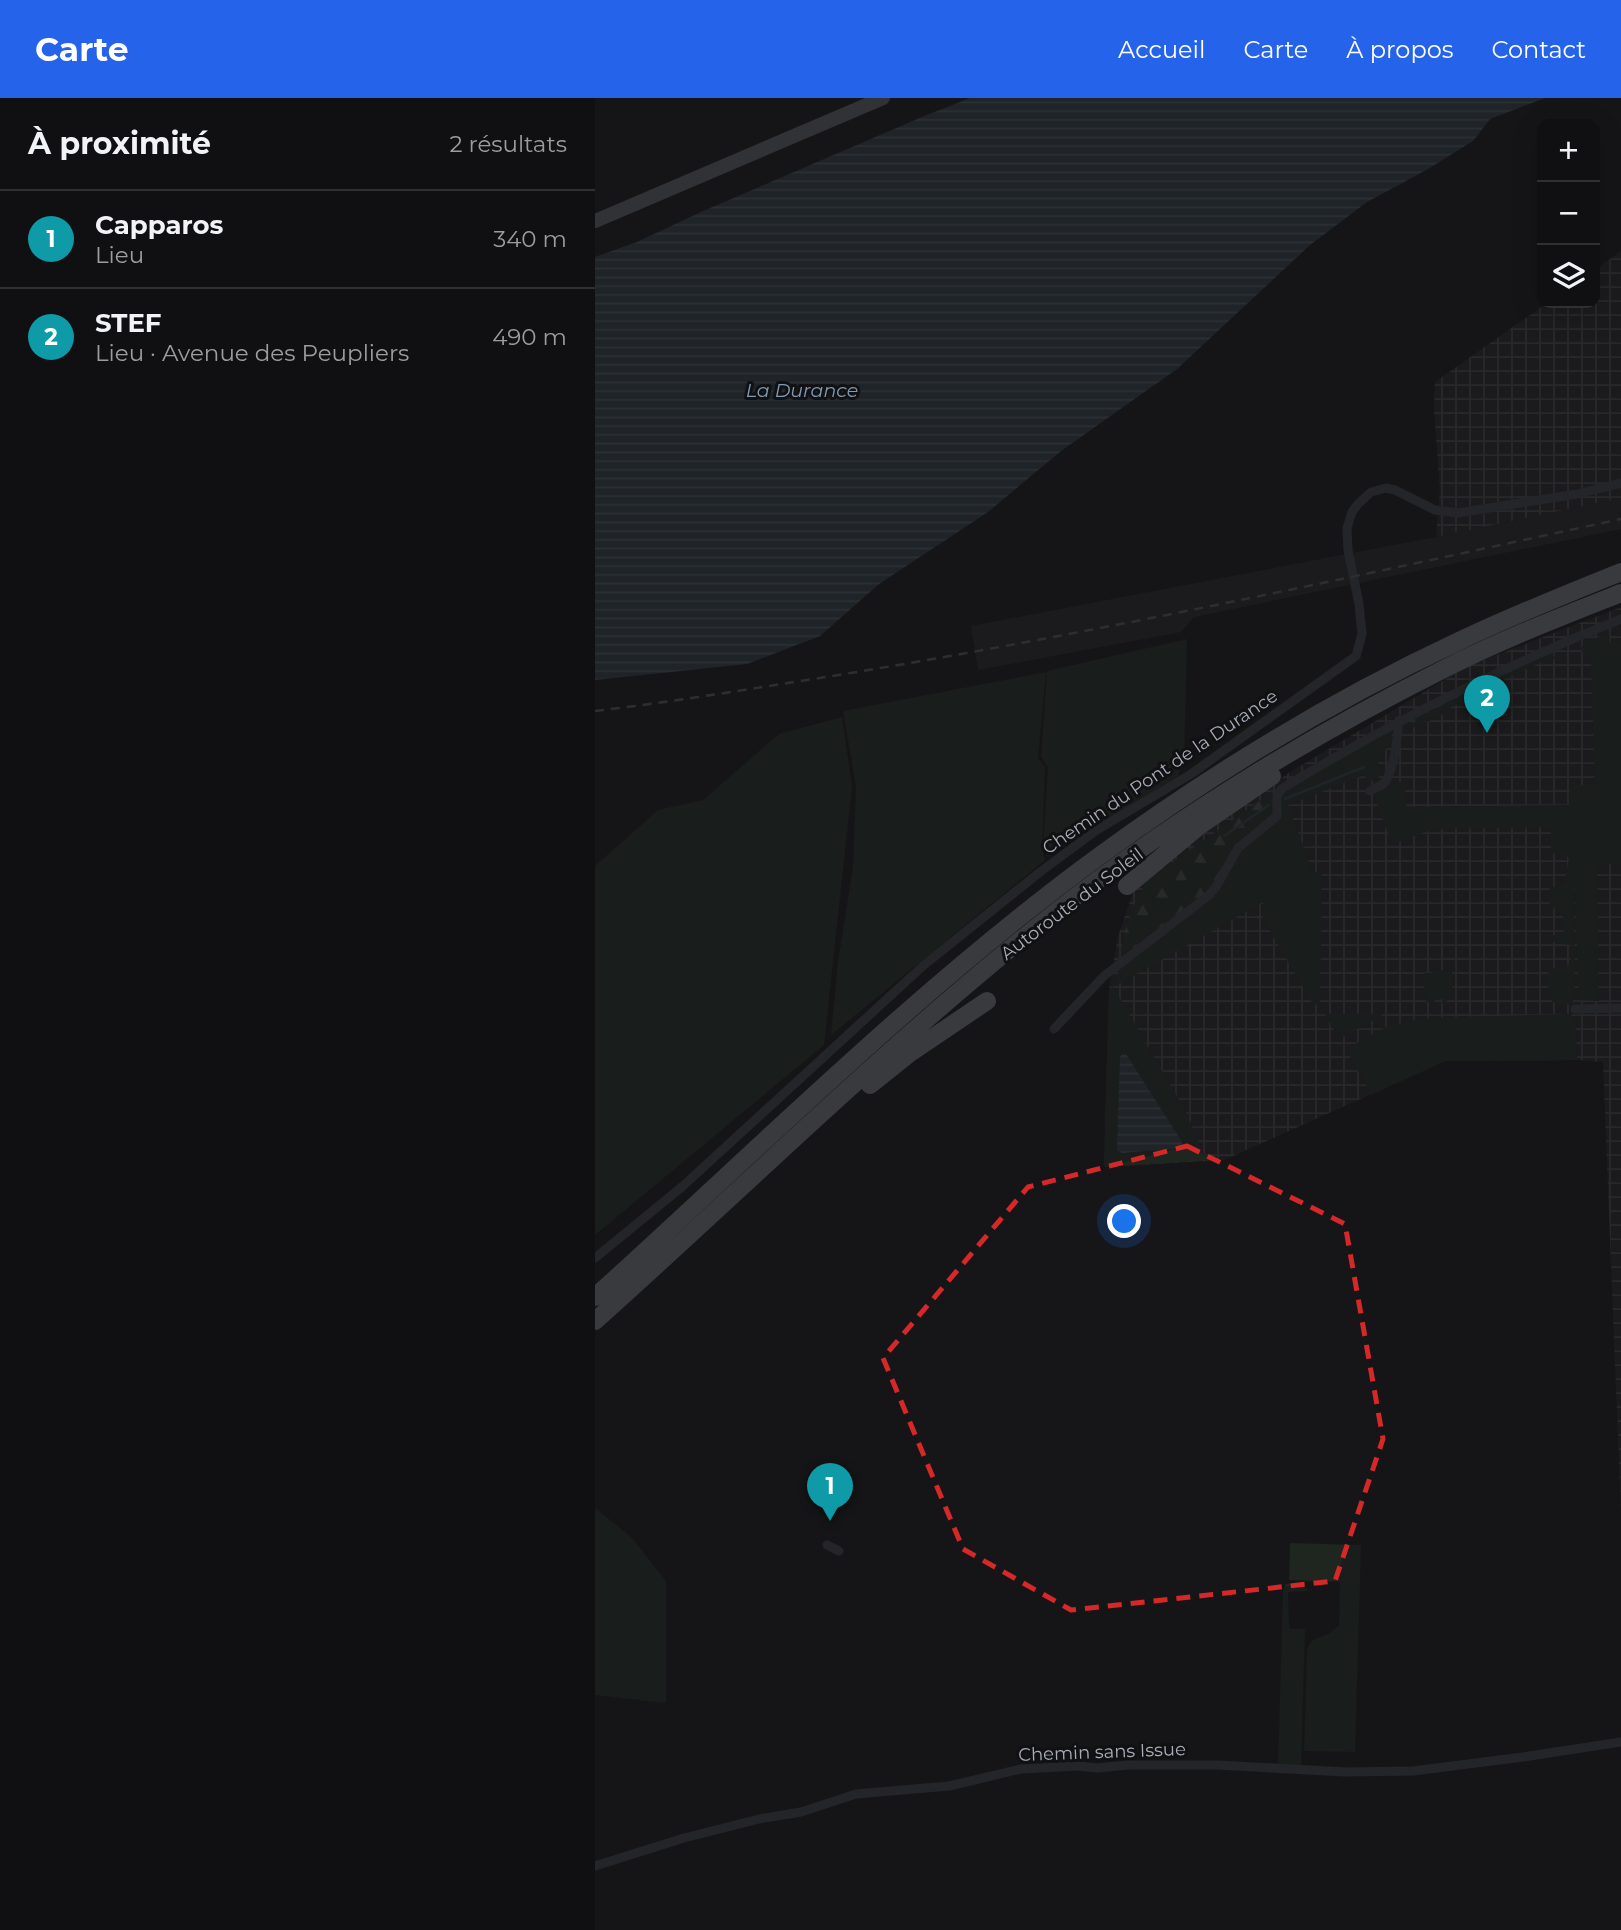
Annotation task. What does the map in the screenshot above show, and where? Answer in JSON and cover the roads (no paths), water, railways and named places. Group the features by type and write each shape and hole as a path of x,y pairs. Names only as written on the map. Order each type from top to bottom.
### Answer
{"highway":[{"name":"Autoroute du Soleil","path":"595,1297 928,994 1047,896 1159,813 1273,740 1356,693 1455,642 1621,572"},
{"name":"Autoroute du Soleil","path":"595,1321 917,1028 1104,876 1234,786 1344,721 1442,670 1621,593"},
{"path":"1127,886 1199,826 1275,774 1415,691 1442,670"},
{"path":"773,1159 910,1053 987,1001"},
{"path":"595,1289 625,1270"}],"main road":[{"path":"595,221 883,98"}],"street":[{"name":"Chemin du Pont de la Durance","path":"595,1258 683,1186 924,965 1040,872 1097,830 1191,774 1356,656 1362,634 1347,528 1352,512 1364,496 1386,488 1435,510 1458,513 1577,494 1621,483"},
{"path":"1054,1029 1104,976 1208,896 1238,848 1277,816 1277,793 1399,720 1526,659 1621,619"},
{"path":"1370,790 1384,783 1387,776 1393,761 1399,720"},
{"path":"1575,1009 1621,1008"},
{"path":"827,1545 839,1551"},
{"name":"Chemin sans Issue","path":"595,1866 684,1838 759,1819 801,1812 856,1794 949,1786 1021,1769 1217,1765 1346,1772 1413,1771 1621,1742"}],"water":[{"name":"La Durance","path":"970,98 1545,98 1490,119 1473,141 1367,202 1310,245 1177,369 1061,451 988,512 879,584 820,636 747,664 595,680 595,257 637,242 701,212"},
{"path":"1126,1054 1182,1142 1181,1148 1122,1153 1117,1150 1120,1057"}],"waterway":[{"path":"1285,799 1364,767"},
{"path":"1224,836 1269,805"}],"railway":[{"path":"595,711 826,677 1026,642 1621,519"}],"place":[{"name":"STEF","path":"1487,733"},
{"name":"Capparos","path":"830,1521"}]}
